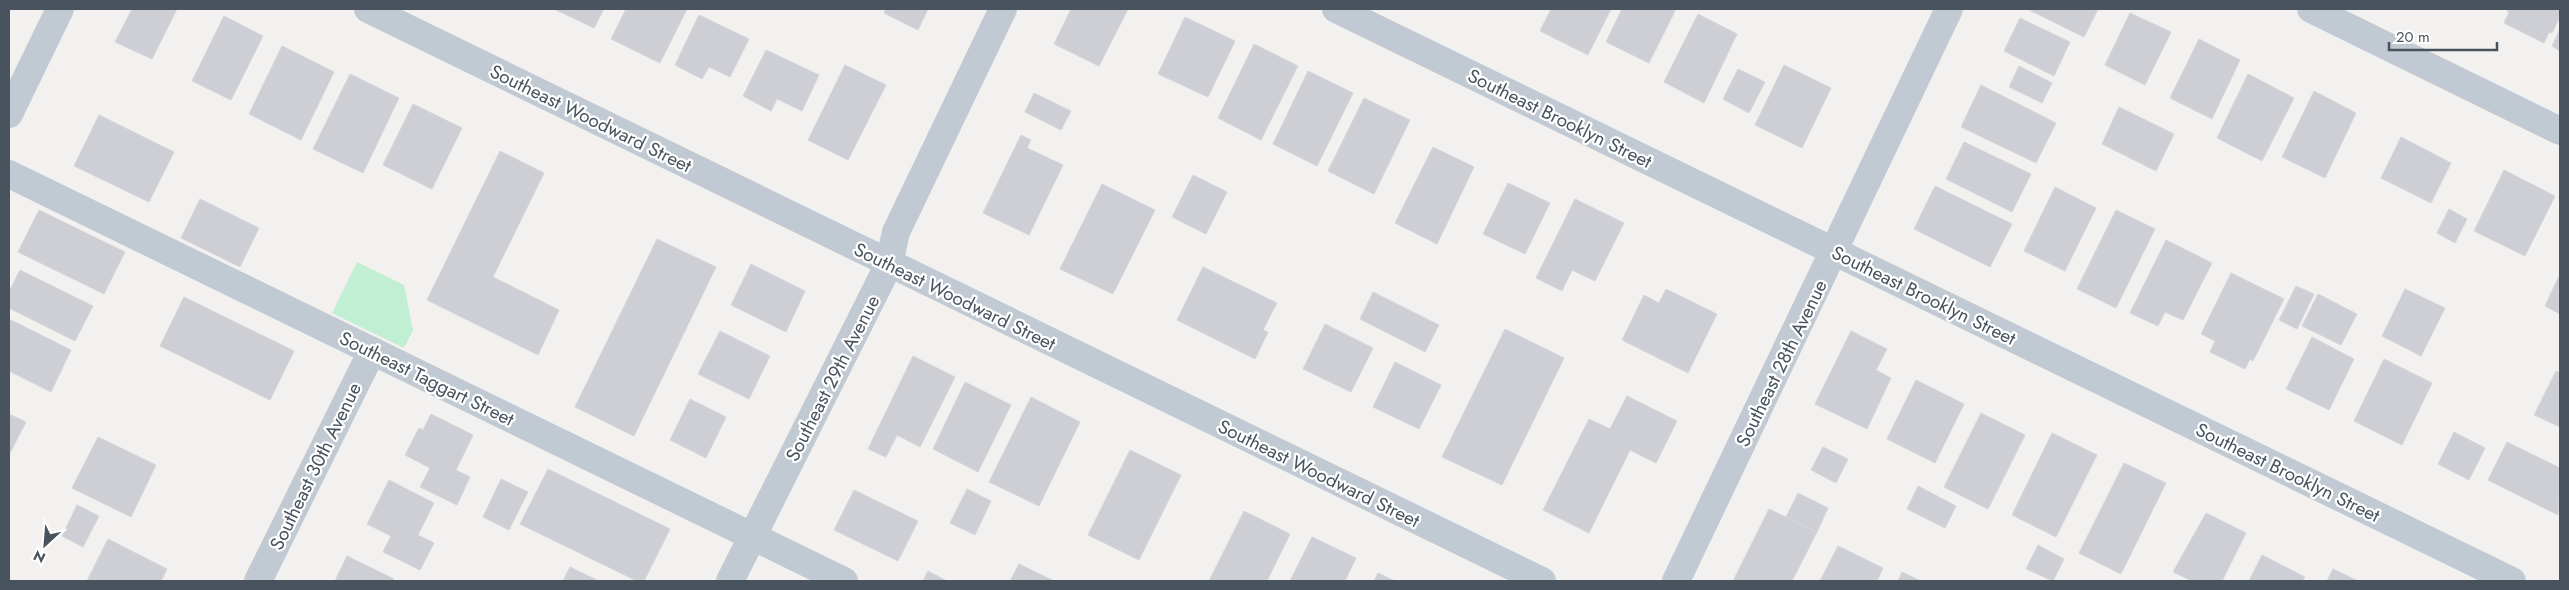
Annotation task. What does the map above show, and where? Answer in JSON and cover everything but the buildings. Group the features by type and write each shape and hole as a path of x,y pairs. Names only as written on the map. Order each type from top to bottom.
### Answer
{"street":[{"path":"9,114 60,9"},
{"name":"Southeast Woodward Street","path":"368,9 1542,581"},
{"name":"Southeast 29th Avenue","path":"730,581 889,264 896,232 1003,9"},
{"name":"Southeast Brooklyn Street","path":"1336,9 2512,581"},
{"name":"Southeast 28th Avenue","path":"1676,581 1835,252 1949,9"},
{"path":"2311,9 2560,131"},
{"name":"Southeast Taggart Street","path":"9,174 844,581"},
{"name":"Southeast 30th Avenue","path":"258,581 372,351"}],"green space":[{"path":"357,262 404,285 413,330 404,348 332,313"}]}
